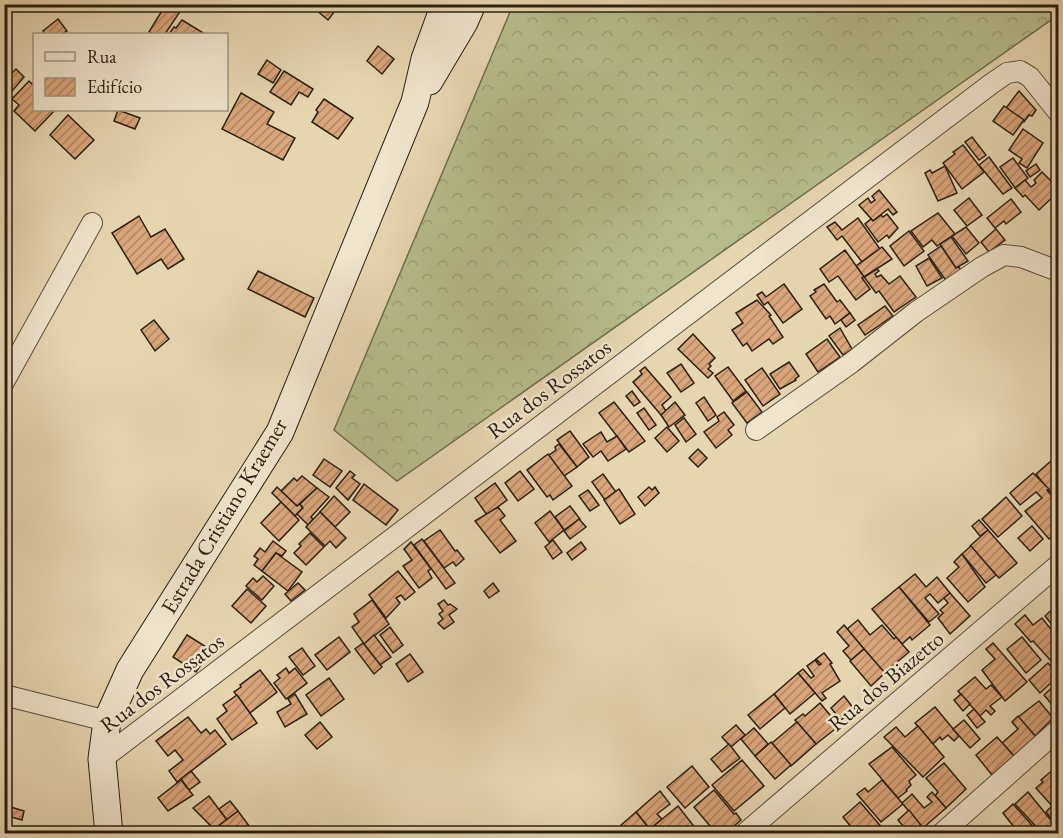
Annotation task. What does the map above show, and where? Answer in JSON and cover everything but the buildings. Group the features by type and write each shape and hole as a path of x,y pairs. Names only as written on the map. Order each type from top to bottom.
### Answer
{"main road":[{"name":"Estrada Cristiano Kraemer","path":"109,834 102,759 107,721 130,670 280,432 415,102 425,59 445,4"},
{"name":"Estrada Cristiano Kraemer","path":"415,102 465,22 472,4"}],"street":[{"name":"Rua dos Rossatos","path":"102,759 1007,73 1020,71 1030,77 1059,112"},
{"path":"4,382 92,223"},
{"path":"756,430 851,363 916,312 982,267 1004,255 1021,257 1059,271"},
{"name":"Rua dos Biazetto","path":"744,834 1059,565"},
{"path":"4,695 107,721"},
{"path":"941,834 1059,730"}],"green space":[{"path":"1058,4 1058,15 397,481 334,430 513,5"}]}
